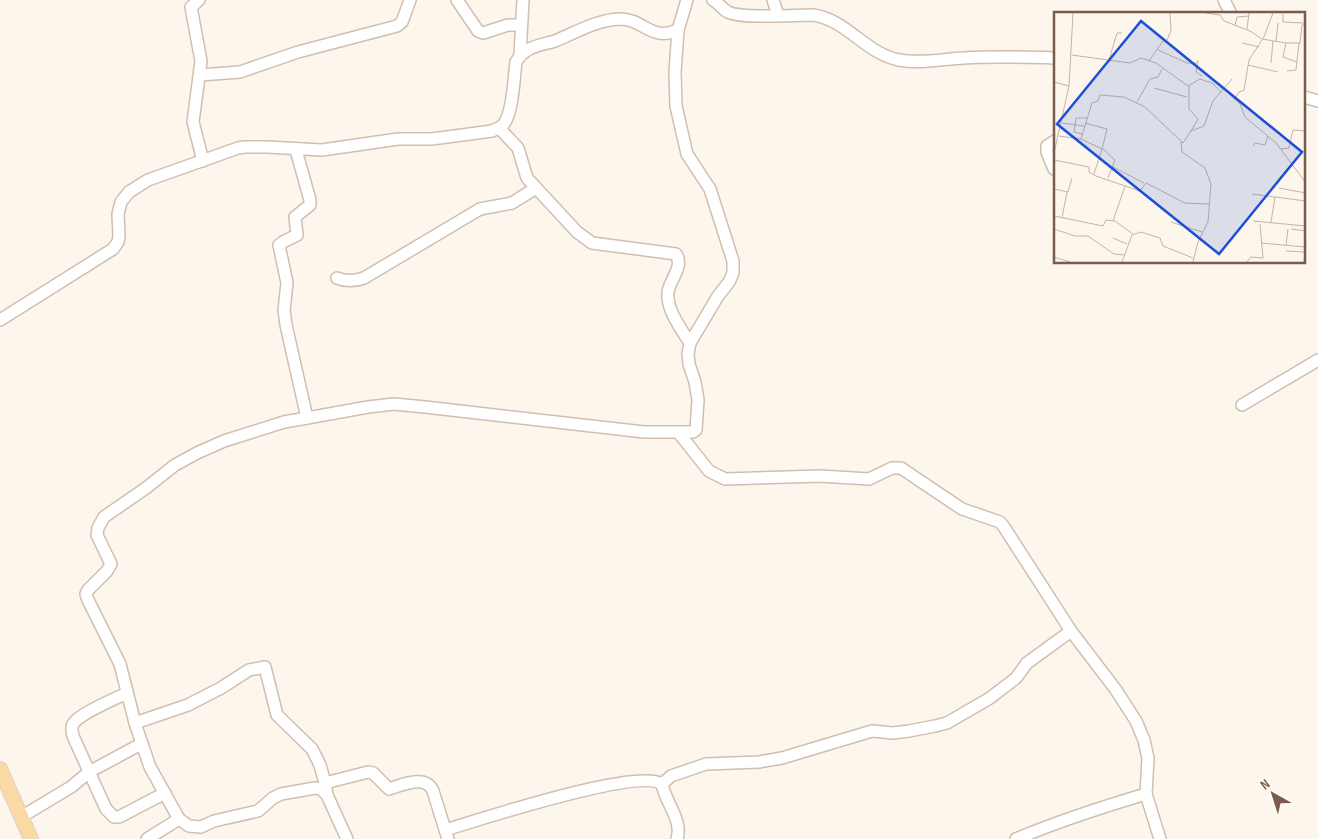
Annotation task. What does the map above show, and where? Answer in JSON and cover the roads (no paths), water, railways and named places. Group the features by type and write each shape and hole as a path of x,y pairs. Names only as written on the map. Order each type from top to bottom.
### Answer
{"main road":[{"path":"0,769 31,839"}],"street":[{"path":"199,0 191,8 201,62 193,122 202,161"},
{"path":"200,75 240,72 298,52 397,26 402,22 410,0"},
{"path":"458,0 478,31 484,33 508,25 520,25"},
{"path":"520,55 520,25 523,0"},
{"path":"713,0 726,12 745,16 823,16 837,22 884,56 900,60 1054,58"},
{"path":"773,0 778,15"},
{"path":"1224,0 1230,12"},
{"path":"347,839 327,796 321,788 281,794 273,798 258,811 214,821 201,827 189,826 180,819 150,767 141,744 116,654 86,594 107,571 110,564 97,535 98,528 104,517 175,465 197,453 224,441 284,422 368,407 394,404 644,432 693,432 697,428 698,400 689,364 690,343 718,296 729,282 733,272 734,261 710,189 687,154 676,106 674,72 678,30 689,1"},
{"path":"1,316 113,249 118,242 118,214 121,202 129,192 148,180 245,146 322,150 398,139 432,139 499,128 504,124 509,113 516,62 520,55 528,49 605,21 632,20 658,33 666,34 678,30"},
{"path":"499,128 518,148 527,178 577,232 592,243 676,254 679,263 668,291 669,303 690,343"},
{"path":"1054,141 1047,146 1047,152 1054,169"},
{"path":"296,150 310,205 309,208 298,213 295,217 298,235 280,245 287,283 284,310 286,325 307,418"},
{"path":"337,278 356,281 364,278 480,209 512,203 536,188"},
{"path":"1242,405 1318,360"},
{"path":"678,432 709,471 725,480 820,476 869,479 892,468 901,468 962,509 1000,522 1071,631 1116,690 1136,721 1144,740 1148,758 1146,794 1160,839"},
{"path":"662,784 671,776 706,764 759,762 782,758 872,731 909,731 947,723 990,698 1016,678 1027,663 1071,631"},
{"path":"135,723 188,705 221,688 249,670 265,667 277,715 312,749 320,765 327,796"},
{"path":"127,693 81,716 73,723 73,736 106,809 114,817 119,817 165,793"},
{"path":"22,817 72,787 89,772 141,744"},
{"path":"325,783 368,772 373,773 389,789 414,782 424,782 431,786 447,834 566,794 612,784 642,781 662,784"},
{"path":"662,784 676,821 677,839"},
{"path":"1016,839 1102,807 1146,794"},
{"path":"147,839 180,819"}]}
